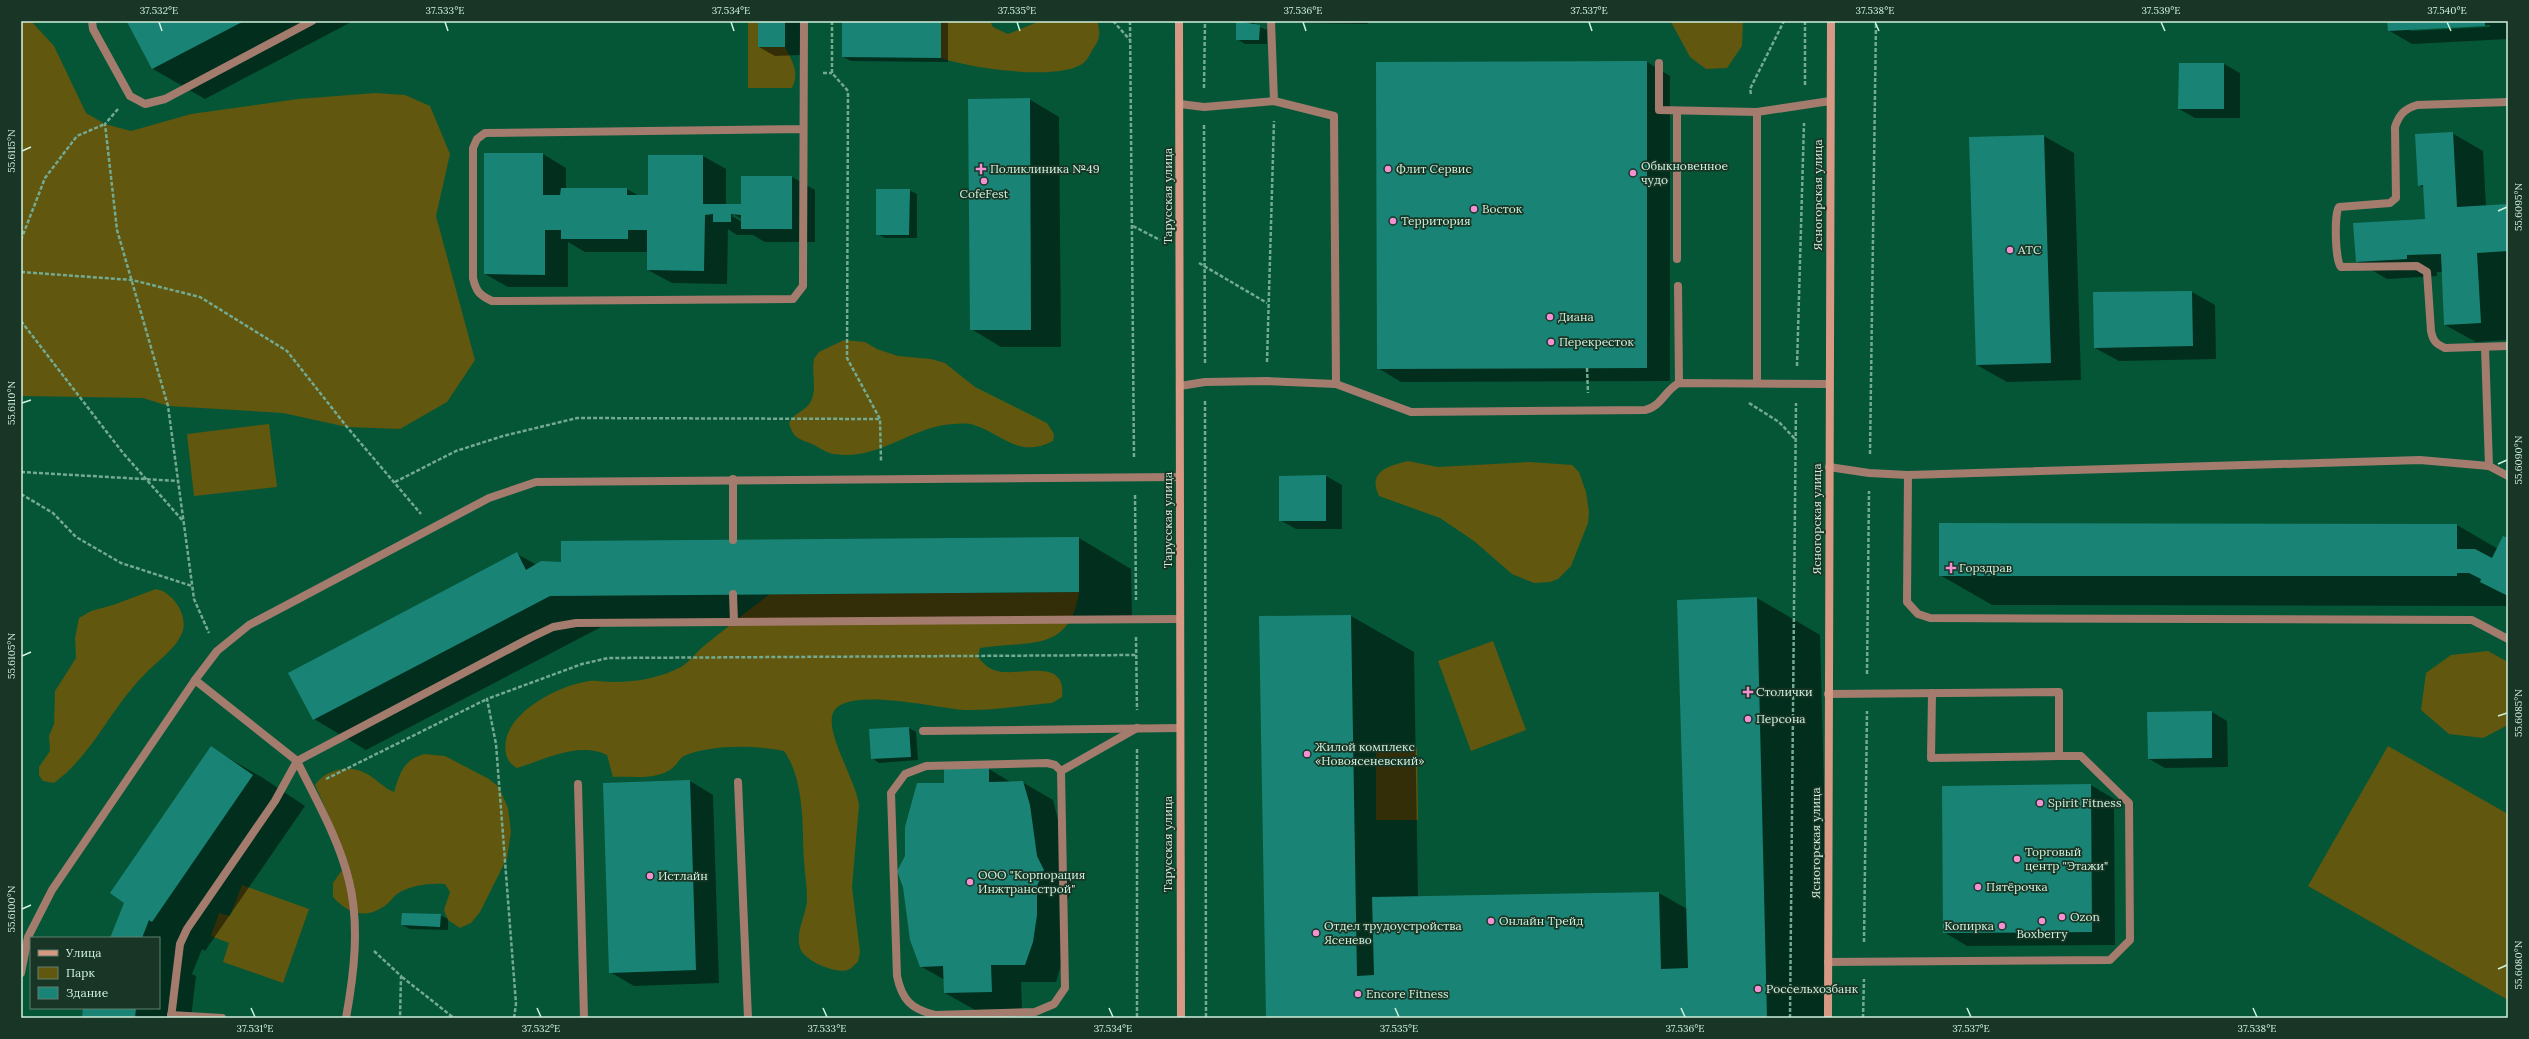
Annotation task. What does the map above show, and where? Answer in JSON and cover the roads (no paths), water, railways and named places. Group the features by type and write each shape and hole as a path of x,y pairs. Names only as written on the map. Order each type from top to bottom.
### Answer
{"main road":[{"name":"Тарусская улица","path":"1179,21 1181,1018"},
{"name":"Ясногорская улица","path":"1828,1018 1831,21"}],"lane":[{"path":"92,21 93,29 130,96 145,104 165,99 312,21"},
{"path":"804,21 804,129 803,286 793,299 492,301 481,296 476,291 473,278 472,148 477,139 485,133 804,129"},
{"path":"1271,21 1274,100"},
{"path":"1659,63 1659,110 1757,112 1830,101"},
{"path":"1180,104 1204,108 1274,100 1334,116 1336,384"},
{"path":"2508,102 2417,105 2406,109 2398,117 2395,127 2396,198 2390,203 2343,206 2336,210 2337,259 2341,267 2424,268 2429,278 2432,339 2437,344 2445,348 2508,346"},
{"path":"1677,111 1677,259"},
{"path":"1757,112 1757,383"},
{"path":"1678,286 1678,383"},
{"path":"2485,347 2488,466"},
{"path":"1180,386 1205,382 1267,381 1336,384 1411,412 1645,410 1658,404 1666,392 1678,383 1830,384"},
{"path":"1829,467 1869,473 1908,475 2420,460 2488,466 2508,476"},
{"path":"1908,475 1907,602 1918,614 1930,618 2472,620 2508,639"},
{"path":"21,973 28,937 52,890 195,680 217,651 249,625 489,498 536,482 733,479 1180,477"},
{"path":"733,479 733,540"},
{"path":"733,594 734,622"},
{"path":"222,1018 171,1016 180,944 187,929 275,801 297,761 553,627 576,623 1180,619"},
{"path":"195,680 297,761 330,829 349,882 356,934 346,1018"},
{"path":"1828,694 2059,692 2059,756"},
{"path":"1828,962 2110,960 2130,940 2129,804 2081,756 1931,758 1932,693"},
{"path":"1061,772 1137,728"},
{"path":"923,731 1180,728"},
{"path":"1047,764 1055,765 1061,772 1064,988 1054,1004 1035,1012 935,1015 919,1011 909,1004 900,990 897,976 891,793 905,774 926,766 1047,764"},
{"path":"738,782 748,1018"},
{"path":"578,784 584,1018"}],"place":[{"name":"Поликлиника №49","path":"981,169"},
{"name":"Флит Сервис","path":"1388,169"},
{"name":"Обыкновенное чудо","path":"1633,173"},
{"name":"CofeFest","path":"984,181"},
{"name":"Восток","path":"1474,209"},
{"name":"Территория","path":"1393,221"},
{"name":"АТС","path":"2010,250"},
{"name":"Диана","path":"1550,317"},
{"name":"Перекресток","path":"1551,342"},
{"name":"Горздрав","path":"1951,568"},
{"name":"Столички","path":"1748,692"},
{"name":"Персона","path":"1748,719"},
{"name":"Жилой комплекс «Новоясеневский»","path":"1307,754"},
{"name":"Spirit Fitness","path":"2040,803"},
{"name":"Торговый центр \"Этажи\"","path":"2017,859"},
{"name":"Истлайн","path":"650,876"},
{"name":"ООО \"Корпорация Инжтрансстрой\"","path":"970,882"},
{"name":"Пятёрочка","path":"1978,887"},
{"name":"Ozon","path":"2062,917"},
{"name":"Онлайн Трейд","path":"1491,921"},
{"name":"Boxberry","path":"2042,921"},
{"name":"Копирка","path":"2002,926"},
{"name":"Отдел трудоустройства Ясенево","path":"1316,933"},
{"name":"Россельхозбанк","path":"1758,989"},
{"name":"Encore Fitness","path":"1358,994"}]}
